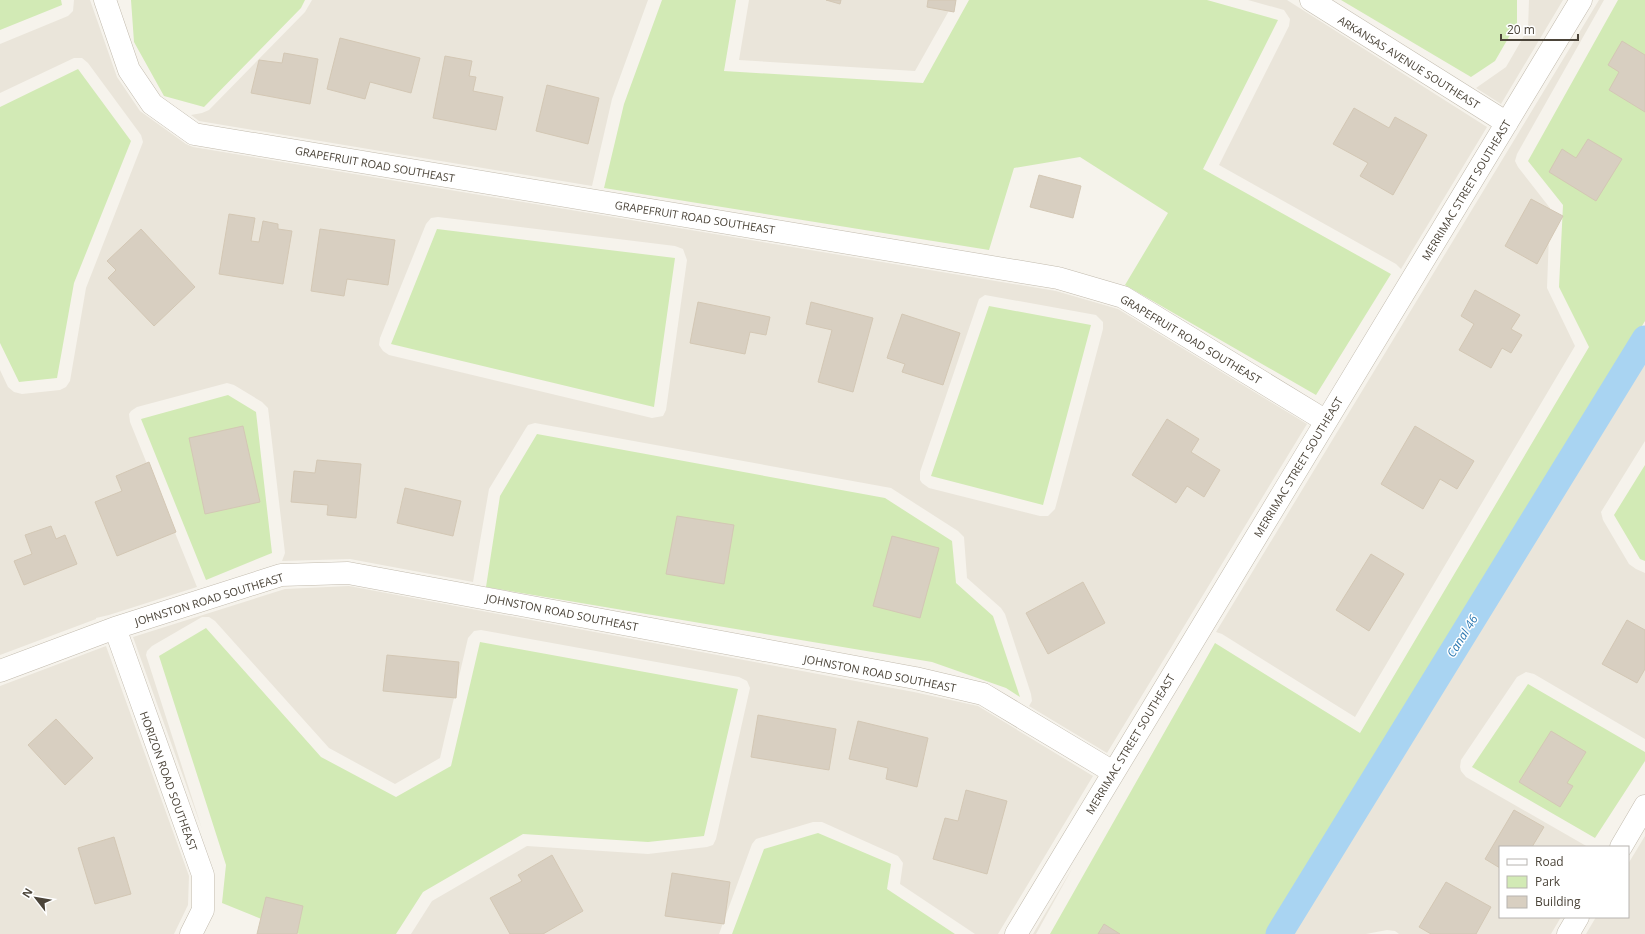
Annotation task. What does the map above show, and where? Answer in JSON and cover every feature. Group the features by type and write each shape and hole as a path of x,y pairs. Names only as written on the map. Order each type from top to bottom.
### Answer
{"street":[{"name":"GRAPEFRUIT ROAD SOUTHEAST","path":"105,0 129,70 152,104 194,134 1058,278 1123,296 1326,420"},
{"name":"ARKANSAS AVENUE SOUTHEAST","path":"1311,0 1507,123"},
{"name":"MERRIMAC STREET SOUTHEAST","path":"1016,934 1581,0"},
{"name":"JOHNSTON ROAD SOUTHEAST","path":"0,671 114,628 281,575 348,573 915,678 983,694 1113,772"},
{"name":"HORIZON ROAD SOUTHEAST","path":"114,628 203,875 203,910 191,934"},
{"path":"1621,846 1645,806"},
{"path":"1568,934 1577,918"}],"shaded area":[{"path":"74,0 90,0 117,77 140,111 186,144 193,147 1056,291 1118,309 1307,424 1107,753 1029,706 1032,701 1031,694 1005,614 1001,608 967,578 964,537 958,531 891,488 535,423 528,425 489,489 473,582 350,559 282,561 285,553 268,408 262,402 234,385 227,383 137,407 129,414 130,422 197,587 96,618 0,655 0,370 8,387 14,392 22,394 60,390 66,387 70,381 86,288 143,142 141,135 88,63 82,58 74,58 0,93 0,44 68,16 73,11","holes":["438,217 675,246 683,249 687,260 666,410 663,416 652,418 389,355 383,351 379,345 380,338 426,224 431,218","985,295 1096,315 1103,322 1103,329 1055,509 1048,516 1040,516 929,488 920,480 920,472 979,299"]},
{"path":"312,0 648,0 612,99 592,186 199,121 191,115 209,110 305,12"},
{"path":"749,0 955,0 915,71 739,60"},
{"path":"1248,0 1287,0 1487,127 1401,269 1396,264 1219,165 1289,26 1290,19 1284,10"},
{"path":"1529,0 1563,0 1501,104 1476,88 1506,67 1528,29"},
{"path":"1599,0 1604,0 1517,154 1515,161 1550,208 1547,288 1575,346 1355,717 1222,634 1216,632"},
{"path":"1645,345 1645,441 1601,512 1603,520 1629,564 1645,573 1645,739 1534,674 1526,672 1517,677 1461,760 1461,771 1466,777 1586,846 1499,846 1499,918 1560,918 1551,934 1399,934 1395,931 1387,930 1366,934 1283,934"},
{"path":"349,586 914,692 978,706 1093,776 998,934 975,934 900,884 903,863 898,856 822,822 813,822 756,839 752,844 719,934 411,934 432,901 527,846 648,854 713,845 716,839 750,688 747,681 739,677 481,630 474,631 468,638 440,758 395,784 329,748 215,621 209,617 202,617 152,646 147,651 146,655 202,829 133,637 285,589"},
{"path":"106,646 189,876 188,905 174,934 0,934 0,686"},
{"path":"1645,836 1645,934 1586,934 1595,918 1629,918 1629,862"},
{"path":"1073,867 1036,934 1033,934"}],"green space":[{"path":"0,0 61,0 62,5 0,30"},
{"path":"131,0 305,0 301,8 204,107 164,96 134,42"},
{"path":"662,0 736,0 724,71 923,83 969,0 1207,0 1278,20 1203,169 1391,274 1316,395 1125,285 1168,213 1080,157 1014,168 989,250 604,188 624,104"},
{"path":"1341,0 1517,0 1517,23 1495,61 1471,77"},
{"path":"1618,0 1645,0 1645,321 1268,934 1050,934 1215,643 1360,733 1589,347 1559,287 1563,205 1528,161"},
{"path":"78,69 131,141 74,283 57,378 19,382 0,343 0,107"},
{"path":"437,229 675,258 654,407 391,344"},
{"path":"989,306 1091,325 1043,505 931,476"},
{"path":"228,395 256,412 272,553 206,580 141,419"},
{"path":"537,434 885,498 952,541 956,583 993,616 1020,697 1006,688 932,662 486,587 500,496"},
{"path":"1645,465 1645,561 1640,559 1614,515"},
{"path":"206,628 321,757 396,797 451,766 480,642 738,689 704,836 648,842 523,834 423,892 396,934 299,934 222,903 226,865 159,656"},
{"path":"1528,684 1645,752 1645,761 1595,838 1472,767"},
{"path":"818,833 891,864 887,889 955,934 732,934 764,849"}],"building":[{"path":"826,0 841,0 840,4"},
{"path":"928,0 956,0 954,12 927,7"},
{"path":"340,38 420,58 411,93 370,82 365,99 327,89"},
{"path":"1622,41 1645,55 1645,112 1609,90 1619,72 1608,65"},
{"path":"284,53 318,59 310,104 251,93 259,60 282,63"},
{"path":"445,56 472,61 469,76 476,77 473,91 503,97 496,130 433,118"},
{"path":"547,85 599,98 588,144 536,131"},
{"path":"1354,108 1389,128 1395,117 1427,135 1393,195 1360,176 1368,163 1333,144"},
{"path":"1588,139 1622,159 1596,201 1549,172 1562,149 1576,158"},
{"path":"1039,175 1081,186 1073,218 1030,207"},
{"path":"1531,199 1563,216 1537,264 1505,246"},
{"path":"229,214 255,218 251,241 259,242 263,221 278,224 278,229 292,231 283,284 219,274"},
{"path":"141,229 195,287 154,326 108,278 116,270 107,261"},
{"path":"320,229 395,240 388,285 347,279 344,296 311,291"},
{"path":"1475,290 1520,315 1511,329 1522,335 1511,353 1502,348 1491,368 1459,350 1474,324 1461,316"},
{"path":"698,302 770,317 766,335 750,332 745,354 690,343"},
{"path":"811,302 873,318 853,392 818,382 832,330 806,324"},
{"path":"902,314 960,333 943,385 902,372 905,364 887,358"},
{"path":"1167,419 1199,439 1191,452 1220,470 1204,497 1187,486 1176,503 1132,475"},
{"path":"243,426 260,502 205,514 189,438"},
{"path":"1415,426 1474,461 1457,489 1440,479 1423,509 1381,484"},
{"path":"317,460 361,464 356,518 327,515 328,505 291,502 294,471 315,473"},
{"path":"149,462 176,532 117,556 95,502 122,491 116,476"},
{"path":"405,488 461,501 453,536 397,523"},
{"path":"677,516 734,525 724,584 666,574"},
{"path":"51,526 56,539 65,535 77,564 24,585 14,561 32,554 25,535"},
{"path":"892,536 939,548 920,618 873,606"},
{"path":"1371,554 1404,574 1369,631 1336,610"},
{"path":"1083,582 1105,623 1048,654 1026,613"},
{"path":"1627,620 1645,630 1645,669 1637,683 1602,664"},
{"path":"387,655 459,662 456,698 383,691"},
{"path":"758,715 836,729 829,770 751,757"},
{"path":"56,719 93,758 65,785 28,745"},
{"path":"858,721 928,738 917,787 886,779 888,768 849,759"},
{"path":"1551,731 1586,752 1567,783 1573,786 1560,807 1519,782"},
{"path":"966,790 1007,801 987,874 933,859 945,818 958,821"},
{"path":"1514,810 1544,827 1533,846 1499,846 1499,867 1485,859"},
{"path":"114,837 131,894 95,904 78,848"},
{"path":"552,855 583,911 543,934 510,934 490,898 522,881 518,875"},
{"path":"672,873 730,882 724,924 665,916"},
{"path":"1446,882 1491,907 1476,934 1431,934 1419,927"},
{"path":"266,897 303,906 297,934 257,934"},
{"path":"1104,924 1120,934 1098,934"}],"waterway":[{"name":"Canal 46","path":"1279,934 1645,339"}]}
